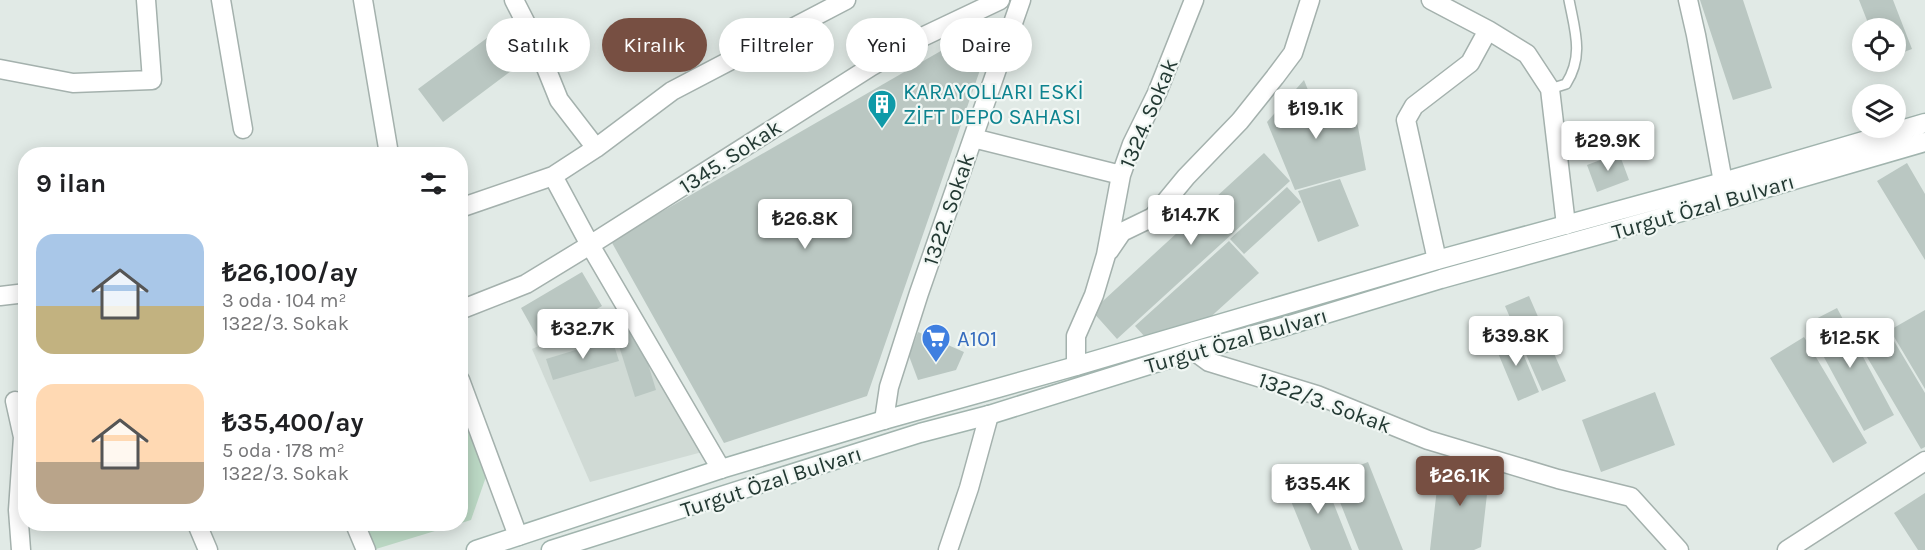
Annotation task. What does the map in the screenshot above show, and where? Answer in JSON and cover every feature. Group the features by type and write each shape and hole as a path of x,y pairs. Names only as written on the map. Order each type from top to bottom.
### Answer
{"street":[{"path":"0,69 73,83 152,80 146,0"},
{"path":"221,0 243,129"},
{"path":"363,0 388,147"},
{"path":"514,0 536,43 559,100 596,148"},
{"path":"468,205 553,176 596,148 672,92 846,0"},
{"name":"1345. Sokak","path":"468,307 526,284 882,60 918,39 1000,0"},
{"name":"1322. Sokak","path":"884,420 892,377 919,292 1021,0"},
{"name":"1324. Sokak","path":"1076,366 1076,336 1094,295 1106,255 1121,175 1194,0"},
{"path":"1106,255 1122,232 1153,217 1186,177 1240,121 1293,53 1310,0"},
{"path":"1431,0 1527,54 1550,89 1566,225"},
{"path":"1688,0 1699,46 1723,182"},
{"path":"1437,260 1406,120 1414,106 1470,63 1488,30"},
{"name":"Turgut Özal Bulvarı","path":"476,550 721,469 884,420 1437,260 1723,182 1925,123"},
{"path":"973,138 1121,175"},
{"name":"Turgut Özal Bulvarı","path":"551,550 920,433 989,415 1194,351 1925,142"},
{"path":"553,176 590,245 721,469"},
{"path":"0,296 18,294"},
{"name":"1322/3. Sokak","path":"1194,351 1209,362 1317,395 1428,440 1558,479 1631,497 1679,550"},
{"path":"14,400 18,416"},
{"path":"468,402 518,536"},
{"path":"948,550 969,488 989,415"},
{"path":"1787,550 1925,461"},
{"path":"20,531 21,550"},
{"path":"200,531 208,550"},
{"path":"358,531 366,550"}],"lane":[{"path":"1550,89 1566,84 1575,70 1577,42 1569,0"}],"shaded area":[{"path":"628,306 706,451 590,482 532,349"}],"green space":[{"path":"468,418 488,471 471,520 468,521"},
{"path":"368,531 435,531 376,549"}],"building":[{"path":"1700,0 1743,0 1772,88 1733,100"},
{"path":"1859,0 1893,0 1900,18 1866,18"},
{"path":"1906,34 1912,49 1906,51"},
{"path":"486,39 486,72 510,72 443,122 418,89"},
{"name":"KARAYOLLARI ESKİ ZİFT DEPO SAHASI","path":"940,51 940,72 979,72 867,396 724,443 611,241 904,72 928,72 928,58"},
{"path":"1304,80 1312,100 1355,111 1366,170 1295,190 1267,122"},
{"path":"1264,153 1290,181 1117,339 1092,311"},
{"path":"1619,153 1629,180 1597,192 1587,165"},
{"path":"1907,163 1925,194 1925,260 1877,181"},
{"path":"1340,179 1359,226 1318,242 1298,191"},
{"path":"1287,187 1301,202 1244,254 1230,239"},
{"path":"1229,241 1259,273 1205,322 1146,338 1135,326"},
{"path":"582,272 602,306 540,342 521,308"},
{"path":"1529,296 1566,381 1542,391 1505,306"},
{"path":"1837,308 1894,415 1864,431 1806,324"},
{"path":"1925,310 1925,389 1890,330"},
{"path":"636,324 656,390 635,397 614,330"},
{"name":"A101","path":"918,332 964,352 956,370 918,380 909,356"},
{"path":"1514,332 1539,392 1518,401 1493,341"},
{"path":"1804,337 1867,443 1833,463 1770,358"},
{"path":"612,339 619,361 553,380 546,359"},
{"path":"1894,341 1925,393 1925,447 1921,449 1867,357"},
{"path":"1655,392 1675,445 1601,472 1582,420"},
{"path":"1368,462 1403,550 1359,550 1330,477"},
{"path":"1440,462 1490,468 1481,547 1474,550 1430,550"},
{"path":"1322,474 1352,550 1311,550 1286,489"},
{"path":"1925,493 1925,550 1918,550 1894,513"}],"place":[{"name":"KARAYOLLARI ESKİ ZİFT DEPO SAHASI","path":"882,130"},
{"name":"A101","path":"936,364"}]}
